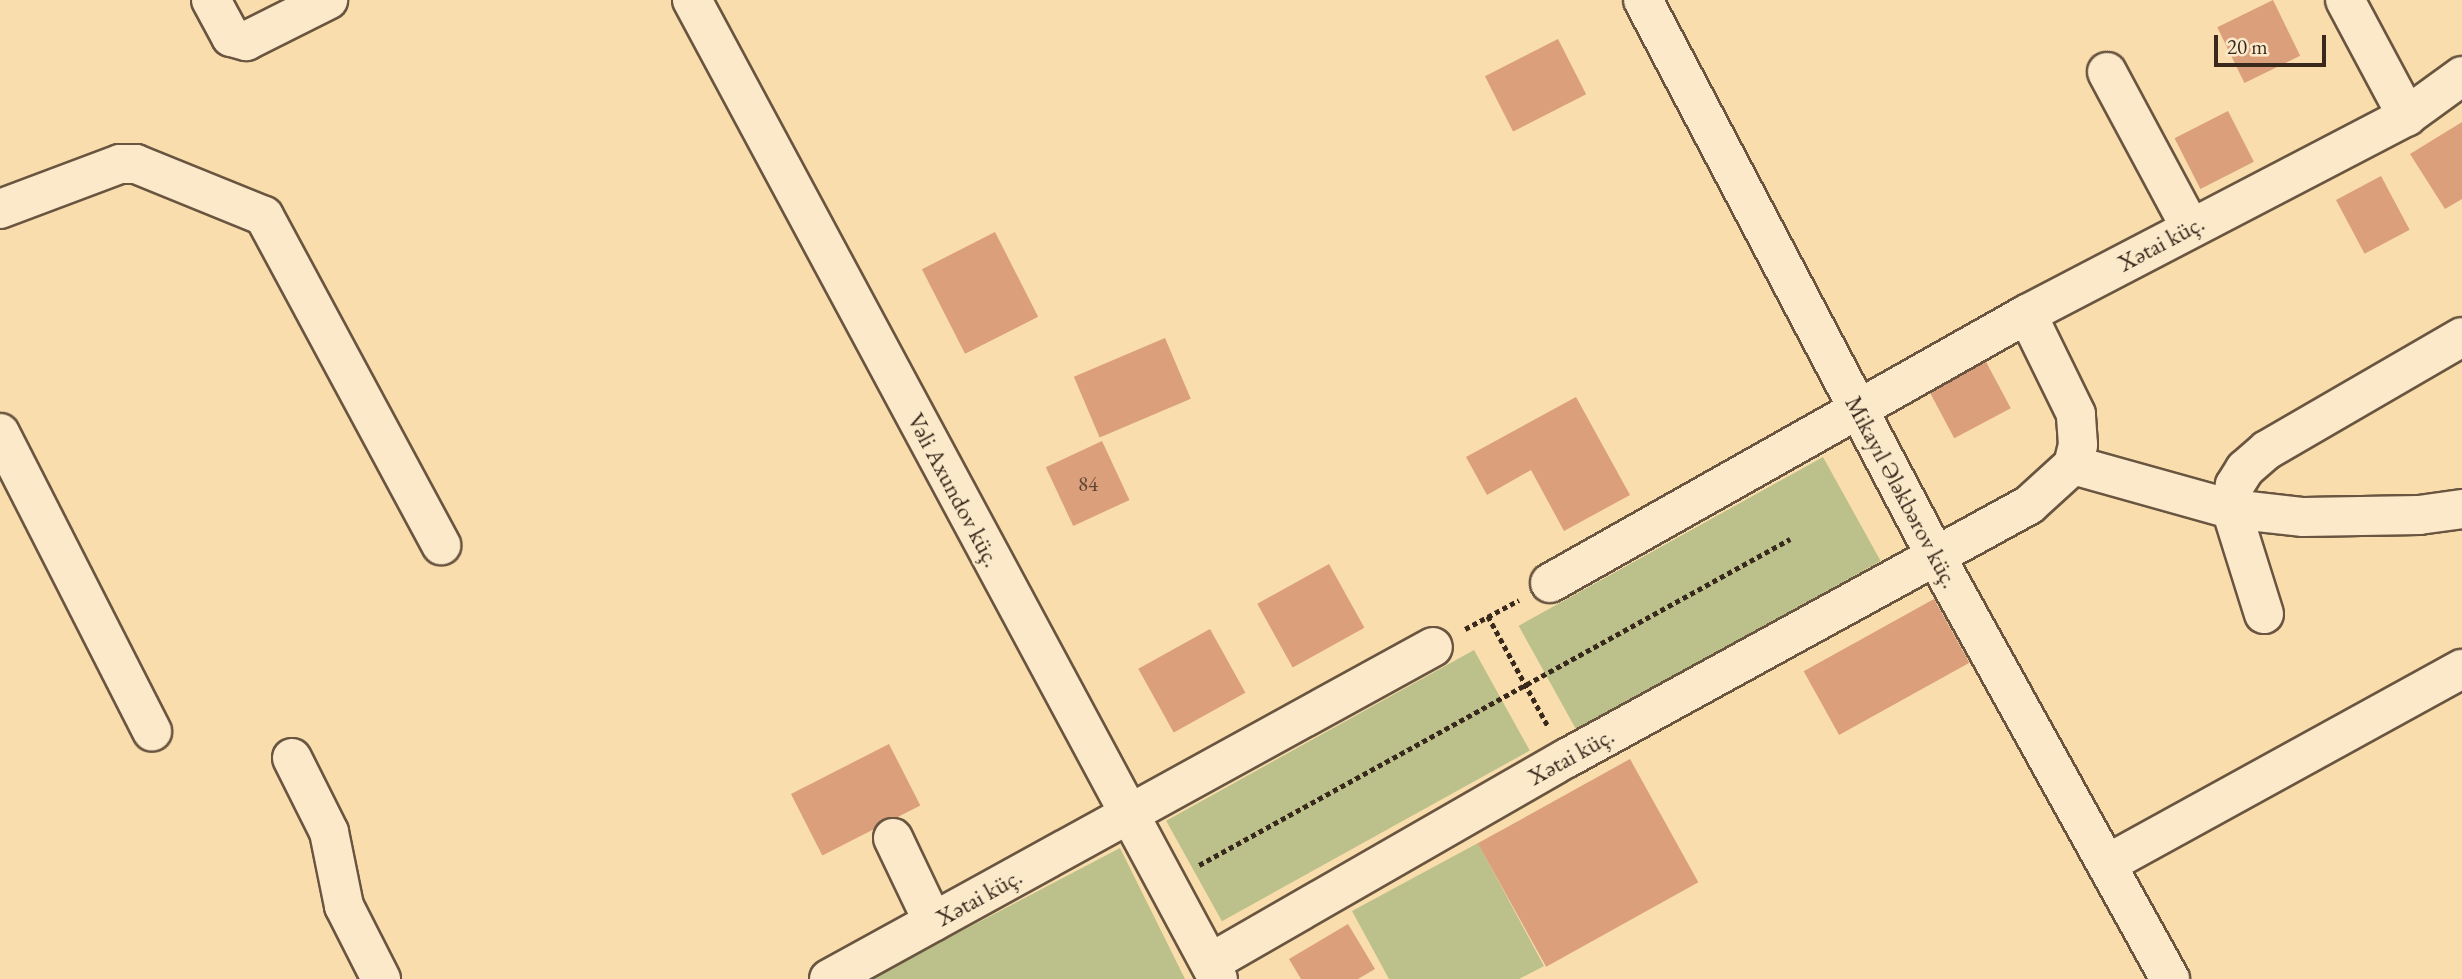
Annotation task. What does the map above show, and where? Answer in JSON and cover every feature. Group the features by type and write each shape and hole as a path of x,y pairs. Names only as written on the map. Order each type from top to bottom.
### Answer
{"street":[{"path":"211,0 230,37 246,41 328,0"},
{"name":"Vəli Axundov küç.","path":"692,0 1214,971"},
{"name":"Mikayıl Ələkbərov küç.","path":"1643,0 1935,555 2170,979"},
{"path":"2345,0 2407,116"},
{"path":"2107,72 2190,227"},
{"name":"Xətai küç.","path":"1550,583 2027,314 2407,116 2462,76"},
{"path":"0,209 101,167 136,164 264,216 441,545"},
{"path":"2027,314 2076,414 2078,445 2073,465 2231,509 2304,517 2419,515 2462,509"},
{"path":"2264,614 2231,509 2235,485 2245,469 2267,450 2462,337"},
{"path":"0,433 152,731"},
{"name":"Xətai küç.","path":"1214,971 1567,758 2029,505 2073,465"},
{"name":"Xətai küç.","path":"829,979 1433,647"},
{"path":"2108,864 2462,669"},
{"path":"292,758 329,832 344,906 381,979"},
{"path":"893,838 933,922"}],"path":[{"path":"1192,869 1790,539"},
{"path":"1433,647 1550,583"},
{"path":"1488,616 1567,758"}],"green space":[{"path":"1823,457 1881,561 1576,730 1519,626"},
{"path":"1474,650 1530,751 1222,921 1166,821"},
{"path":"1478,843 1544,966 1519,979 1389,979 1352,911"},
{"path":"1120,848 1185,979 870,979"}],"building":[{"path":"2273,0 2300,56 2244,83 2217,27"},
{"path":"1558,39 1586,94 1513,131 1485,76"},
{"path":"2228,111 2254,162 2200,189 2175,138"},
{"path":"2462,122 2462,199 2445,209 2410,154"},
{"path":"2381,176 2410,230 2365,254 2336,200"},
{"path":"995,232 1038,317 965,354 922,269"},
{"path":"1165,338 1191,399 1100,437 1074,377"},
{"path":"1984,358 2011,408 1954,438 1927,388"},
{"path":"1576,397 1630,495 1564,531 1531,470 1487,495 1466,457"},
{"path":"1102,441 1129,500 1073,526 1046,467"},
{"path":"1329,564 1364,628 1293,668 1257,604"},
{"path":"1934,599 1969,663 1839,735 1804,671"},
{"path":"1210,629 1245,693 1174,733 1138,669"},
{"path":"889,744 920,805 822,855 791,794"},
{"path":"1630,759 1698,882 1546,967 1478,843"},
{"path":"1348,924 1375,969 1358,979 1301,979 1289,959"}]}
